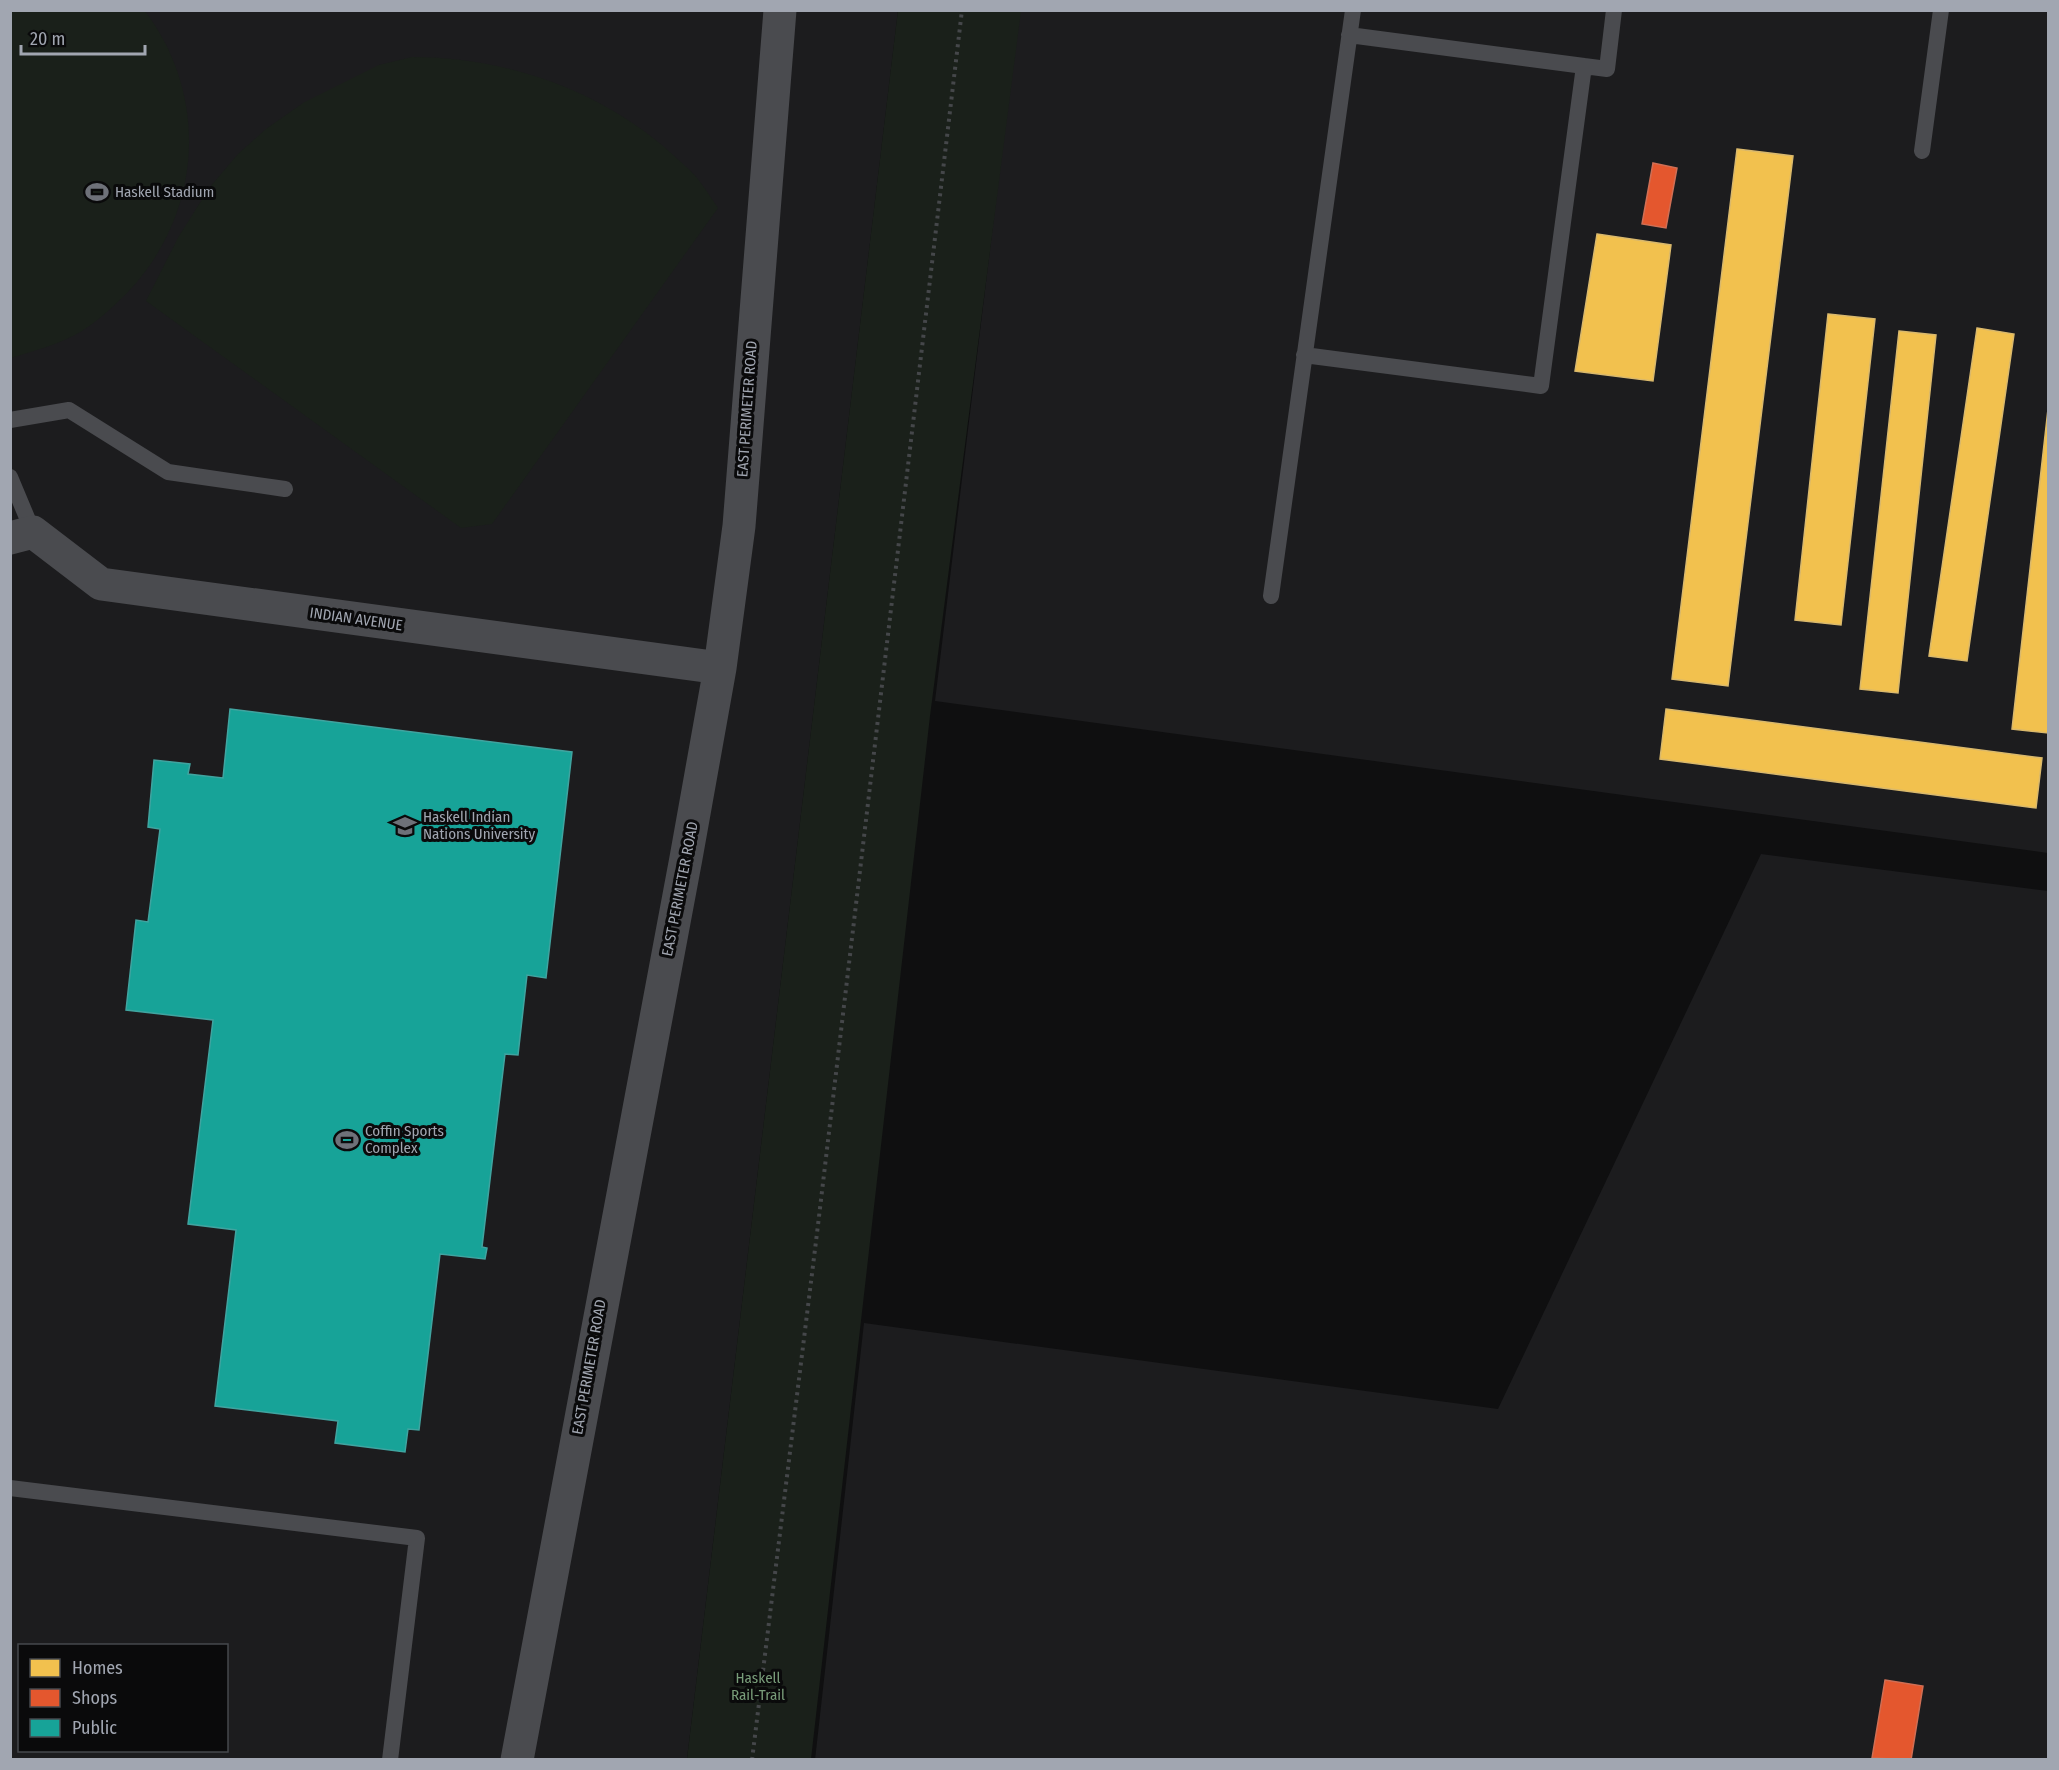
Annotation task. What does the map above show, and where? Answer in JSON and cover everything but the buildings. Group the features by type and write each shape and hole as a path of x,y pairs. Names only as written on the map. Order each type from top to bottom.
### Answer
{"street":[{"name":"EAST PERIMETER ROAD","path":"517,1760 720,668 739,526 780,10"},
{"name":"INDIAN AVENUE","path":"22,535 101,584 720,668"}],"lane":[{"path":"1270,596 1353,10"},
{"path":"1349,35 1607,69 1614,10"},
{"path":"1922,151 1941,10"},
{"path":"1304,355 1541,386 1584,66"},
{"path":"10,420 69,410 168,472 285,489"},
{"path":"10,477 22,535"},
{"path":"10,1488 417,1538 390,1760"}],"path":[{"path":"752,1760 821,1201 962,10"}],"shaded area":[{"name":"Haskell Indian Nations University","path":"11,11 898,11 687,1759 11,1760"},
{"path":"1019,11 2048,11 2048,853 935,701"},
{"path":"1761,854 2048,891 2048,1759 815,1760 864,1323 1498,1409"}],"green space":[{"name":"Haskell Rail-Trail","path":"898,10 1021,11 930,716 811,1759 687,1759"},
{"name":"Haskell Stadium","path":"10,11 145,11 166,45 180,80 188,117 189,154 183,191 171,227 153,261 128,292 96,321 75,335 11,358"},
{"path":"412,57 482,63 551,81 583,95 614,111 671,153 694,175 718,208 492,524 461,528 146,301 179,236 210,187 238,154 266,129 303,103 379,65"}],"place":[{"name":"Haskell Stadium","path":"97,192"},
{"name":"Haskell Indian Nations University","path":"405,826"},
{"name":"Coffin Sports Complex","path":"347,1140"}]}
